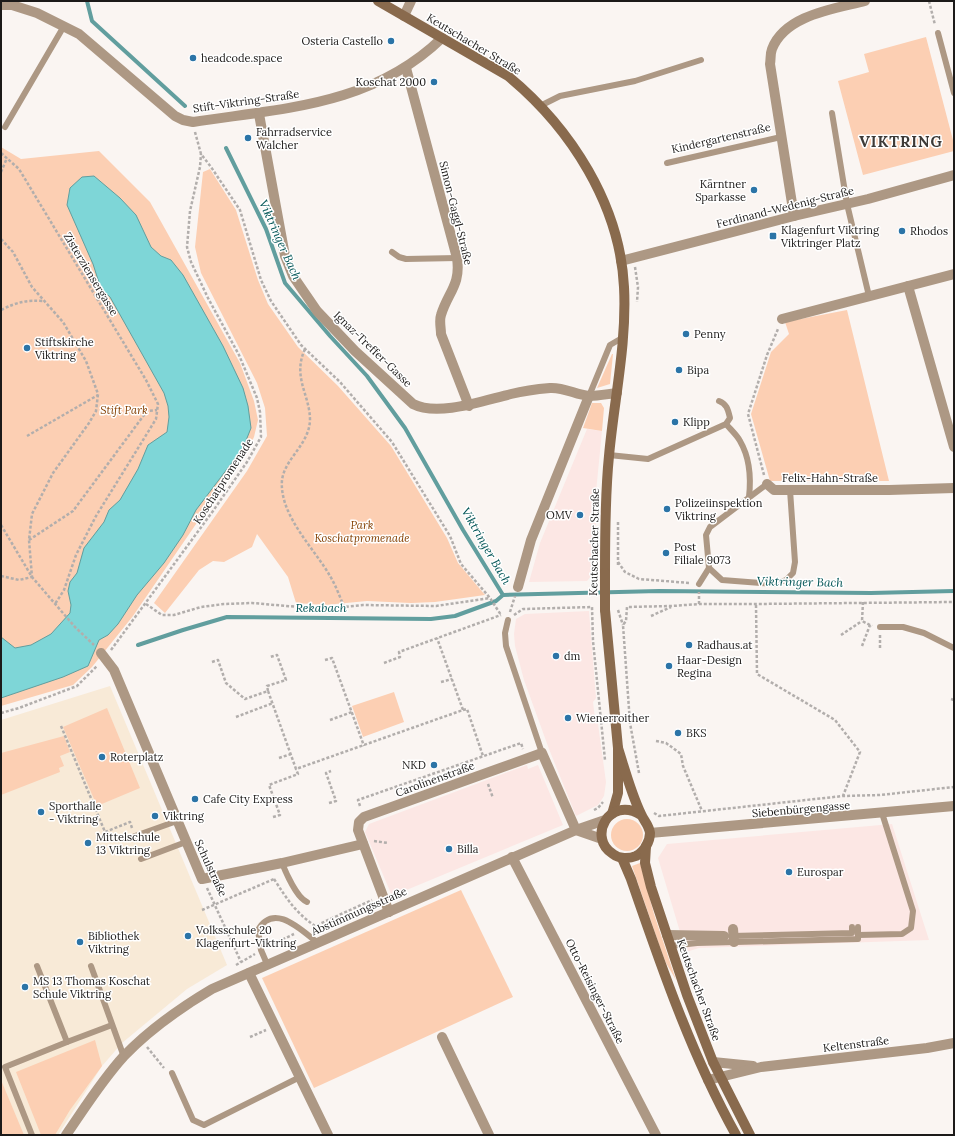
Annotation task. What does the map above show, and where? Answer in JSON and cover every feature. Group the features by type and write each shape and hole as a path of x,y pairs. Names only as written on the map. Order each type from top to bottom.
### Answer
{"main road":[{"name":"Keutschacher Straße","path":"378,1 508,76 525,90 560,128 580,156 590,173 615,231 621,261 624,288 622,338 609,455 606,508 605,610 618,748 618,793 609,817 602,830 602,839"},
{"name":"Keutschacher Straße","path":"618,748 641,815 648,824 650,834 646,846 645,864 670,946 713,1062 750,1135"},
{"path":"609,817 619,810 635,811 641,815"},
{"path":"602,839 606,848 613,854 622,858 636,856 642,852 646,846"},
{"path":"622,858 631,878 682,1020 708,1080 736,1135"}],"street":[{"path":"404,16 412,1"},
{"name":"Kindergartenstraße","path":"794,216 770,64 771,51 775,41 788,28 802,19 815,13 865,1"},
{"name":"Stift-Viktring-Straße","path":"1,5 12,5 37,13 79,34 175,116 183,120 193,122 259,114 308,105 350,93 383,80 406,68 432,49 442,38"},
{"name":"Simon-Gaggl-Straße","path":"406,68 457,258 459,269 458,276 441,316 440,323 441,334 468,406"},
{"name":"Ignaz-Treffer-Gasse","path":"259,114 285,256 293,276 317,311 356,352 412,404 420,408 428,409 468,406 513,393 551,388 559,388 589,396 617,393"},
{"name":"Ferdinand-Wedenig-Straße","path":"621,261 794,216 847,204 954,175"},
{"path":"782,320 954,274"},
{"path":"908,286 954,447"},
{"path":"518,587 531,540 589,396"},
{"name":"Felix-Hahn-Straße","path":"767,484 774,490 889,490 954,488"},
{"name":"Schulstraße","path":"103,655 114,670 202,879"},
{"path":"542,753 576,830 602,839"},
{"name":"Carolinenstraße","path":"364,817 542,753"},
{"name":"Siebenbürgengasse","path":"650,834 882,814 954,806"},
{"path":"364,817 359,822 358,830 389,912"},
{"name":"Abstimmungsstraße","path":"66,1135 108,1075 124,1057 172,1013 212,988 609,817"},
{"path":"202,879 282,863 363,844"},
{"name":"Otto-Reisinger-Straße","path":"512,858 656,1135"},
{"path":"667,935 731,936"},
{"path":"249,972 328,1135"},
{"path":"442,1036 489,1135"},
{"name":"Keltenstraße","path":"708,1080 761,1067 927,1048 954,1042"},
{"name":"Keltenstraße","path":"713,1062 761,1067"}],"lane":[{"path":"4,127 64,26"},
{"path":"938,33 954,93"},
{"path":"540,106 560,96 635,81 701,60"},
{"path":"832,113 847,204 869,296"},
{"name":"Kindergartenstraße","path":"667,163 781,137"},
{"path":"392,252 406,260 457,258"},
{"path":"589,396 610,345 622,338"},
{"path":"609,455 648,459 726,424 730,418 728,408 724,403 719,401"},
{"path":"726,424 740,441 745,454 751,476 749,498"},
{"name":"Felix-Hahn-Straße","path":"709,568 706,535 710,527 767,484"},
{"path":"699,584 709,568 722,580 774,584 786,580 793,573 795,562 790,490"},
{"path":"508,620 505,633 506,646 542,753"},
{"path":"880,627 903,626 924,633 954,648"},
{"path":"731,936 858,939 858,936 902,934 911,928 913,911 882,814"},
{"path":"136,836 177,821"},
{"path":"141,859 186,842"},
{"path":"282,863 286,874 302,900 307,902"},
{"path":"267,964 261,950 258,930 266,920 280,918 289,922 318,943"},
{"path":"670,946 731,936 852,933 855,927 858,936"},
{"path":"37,966 67,1042"},
{"path":"91,966 124,1057"},
{"path":"32,1135 5,1067 112,1025"},
{"path":"172,1073 193,1120 204,1125 300,1077"}],"path":[{"path":"929,1 938,33"},
{"path":"193,122 201,154 240,210 261,280 271,301 301,345 340,382 392,442 450,536 461,564 490,598 501,615 399,652 400,657 384,662"},
{"name":"Zisterziensergasse","path":"1,153 19,169 137,366 158,404 157,410"},
{"name":"Koschatpromenade","path":"1,713 19,708 78,686 146,604 243,468 261,437 260,412 257,398 239,355 208,298 191,262 187,247 190,211 200,167 201,154"},
{"path":"1,172 7,158"},
{"path":"1,239 13,252 32,286 63,322 86,361 98,394 96,411 53,474 32,514 29,540 32,577"},
{"path":"1,310 13,304 30,300 44,301"},
{"path":"767,484 748,414 767,355 782,320"},
{"path":"305,349 301,362 301,376 304,394 309,407 309,428 303,443 287,467 283,476 281,490 286,507 330,577 344,607"},
{"path":"27,436 98,394"},
{"path":"29,540 73,511 147,411 157,410 156,419 89,529 76,555 64,590 55,604"},
{"path":"1,525 32,577 75,627 103,655"},
{"path":"618,561 625,572 639,579 699,584"},
{"path":"1,576 19,580 32,577"},
{"path":"146,604 162,615 174,615 201,607 224,604 252,603 322,609 363,605 436,606 490,598"},
{"path":"862,620 863,602"},
{"path":"623,626 626,621 627,607 699,604 954,602"},
{"path":"756,604 757,674 835,720 860,752 843,796"},
{"path":"651,616 672,606"},
{"path":"508,620 523,609 592,607 594,648 606,767"},
{"path":"618,610 623,626 630,723 640,780"},
{"path":"862,620 870,625 880,627"},
{"path":"841,635 862,620"},
{"path":"862,646 870,625"},
{"path":"437,638 463,710"},
{"path":"270,657 277,655 286,680 267,686 298,774 269,784 280,815 274,817"},
{"path":"325,660 332,658 364,746"},
{"path":"212,662 218,660 226,683 245,699 268,691"},
{"path":"441,682 452,679"},
{"path":"236,717 273,704"},
{"path":"296,769 467,709 483,756"},
{"path":"330,720 352,712"},
{"path":"61,726 105,832 130,822 136,836"},
{"path":"656,741 666,743 681,754 684,766 702,811"},
{"path":"364,817 358,800 521,743 526,759"},
{"path":"279,758 291,754"},
{"path":"329,803 336,801 326,773 331,771"},
{"path":"488,783 493,798"},
{"path":"659,816 843,796 880,795 954,788"},
{"path":"592,812 604,801"},
{"path":"202,910 286,874"},
{"name":"Schulstraße","path":"202,879 241,962"},
{"path":"274,879 289,904 315,926"},
{"path":"235,965 261,950 372,900"},
{"path":"250,1037 268,1028"},
{"path":"141,1052 153,1042"},
{"path":"147,1047 166,1070 172,1073"}],"shaded area":[{"path":"587,429 602,431 596,492 595,571 587,581 529,582 540,543"},
{"path":"589,611 596,698 593,702 595,719 598,724 606,782 604,796 598,805 576,816 549,749 524,680 515,646 514,634 516,619 525,614"},
{"name":"Mittelschule 13 Viktring","path":"110,686 227,965 187,989 122,1043 102,1066 58,1135 1,1135 1,720"},
{"path":"527,765 528,769 538,765 563,825 392,896 365,832 369,824"},
{"path":"892,824 929,940 699,948 686,952 658,858 667,844"}],"green space":[{"path":"926,37 954,144 954,151 863,175 838,81 869,72 864,54"},
{"name":"Stift Park","path":"1,147 21,159 99,151 150,202 240,363 254,401 258,420 254,437 242,461 207,508 133,616 92,667 73,685 1,706"},
{"name":"Park Koschatpromenade","path":"210,169 236,210 258,280 268,304 298,347 338,386 391,446 447,538 458,563 485,595 435,602 411,603 367,601 325,605 296,603 288,577 257,534 252,547 224,562 213,561 199,570 165,613 154,603 247,471 267,436 265,408 257,383 201,273 195,247 203,172"},
{"path":"847,310 889,481 770,481 751,414 771,352 789,334 785,322"},
{"path":"612,354 610,384 597,388"},
{"path":"592,403 601,403 604,408 602,431 583,428"},
{"path":"394,692 404,722 363,737 352,706"},
{"name":"Roterplatz","path":"107,708 140,788 97,806 63,727"},
{"path":"64,736 70,752 60,756 64,766 59,768 60,772 1,795 1,753"},
{"path":"627,819 633,820 640,826 643,835 642,841 636,848 627,851 621,850 614,844 611,835 612,829 618,822"},
{"path":"640,863 654,914 676,980 666,963 632,866"},
{"path":"461,890 513,997 314,1088 262,978"},
{"path":"95,1040 102,1066 70,1110 55,1135 41,1135 16,1072"},
{"path":"1,1080 24,1135 1,1135"}],"water":[{"path":"94,176 120,198 136,215 151,247 161,256 171,260 183,275 223,346 243,388 248,406 251,428 243,448 196,510 183,535 164,563 137,595 118,624 108,635 99,640 88,666 63,677 1,698 1,637 15,648 31,645 51,634 70,613 71,605 68,591 70,582 77,573 84,548 104,522 109,510 120,500 138,469 148,445 167,432 169,417 168,406 164,393 110,297 101,289 93,264 67,205 70,188 82,177"}],"waterway":[{"name":"Viktringer Bach","path":"87,1 92,21 185,106"},
{"name":"Viktringer Bach","path":"226,148 266,229 285,283 330,336 367,376 405,428 463,530 503,595 659,591 871,593 954,591"},
{"name":"Rekabach","path":"138,645 227,617 431,619 455,616 496,601 503,595"}],"place":[{"name":"Osteria Castello","path":"391,41"},
{"name":"headcode.space","path":"193,58"},
{"name":"Koschat 2000","path":"434,82"},
{"name":"Fahrradservice Walcher","path":"248,138"},
{"name":"Kärntner Sparkasse","path":"754,190"},
{"name":"Rhodos","path":"902,231"},
{"name":"Klagenfurt Viktring Viktringer Platz","path":"773,236"},
{"name":"Penny","path":"686,334"},
{"name":"Stiftskirche Viktring","path":"27,348"},
{"name":"Bipa","path":"679,370"},
{"name":"Klipp","path":"675,422"},
{"name":"Polizeiinspektion Viktring","path":"667,509"},
{"name":"OMV","path":"580,515"},
{"name":"Post Filiale 9073","path":"666,553"},
{"name":"Radhaus.at","path":"689,645"},
{"name":"dm","path":"556,656"},
{"name":"Haar-Design Regina","path":"669,666"},
{"name":"Wienerroither","path":"568,718"},
{"name":"BKS","path":"678,733"},
{"name":"Roterplatz","path":"102,757"},
{"name":"NKD","path":"434,765"},
{"name":"Cafe City Express","path":"195,799"},
{"name":"Sporthalle - Viktring","path":"41,812"},
{"name":"Viktring","path":"155,816"},
{"name":"Mittelschule 13 Viktring","path":"88,843"},
{"name":"Billa","path":"449,849"},
{"name":"Eurospar","path":"789,872"},
{"name":"Volksschule 20 Klagenfurt-Viktring","path":"188,936"},
{"name":"Bibliothek Viktring","path":"80,942"},
{"name":"MS 13 Thomas Koschat Schule Viktring","path":"25,987"}],"district":[{"name":"VIKTRING","path":"901,142"}]}
